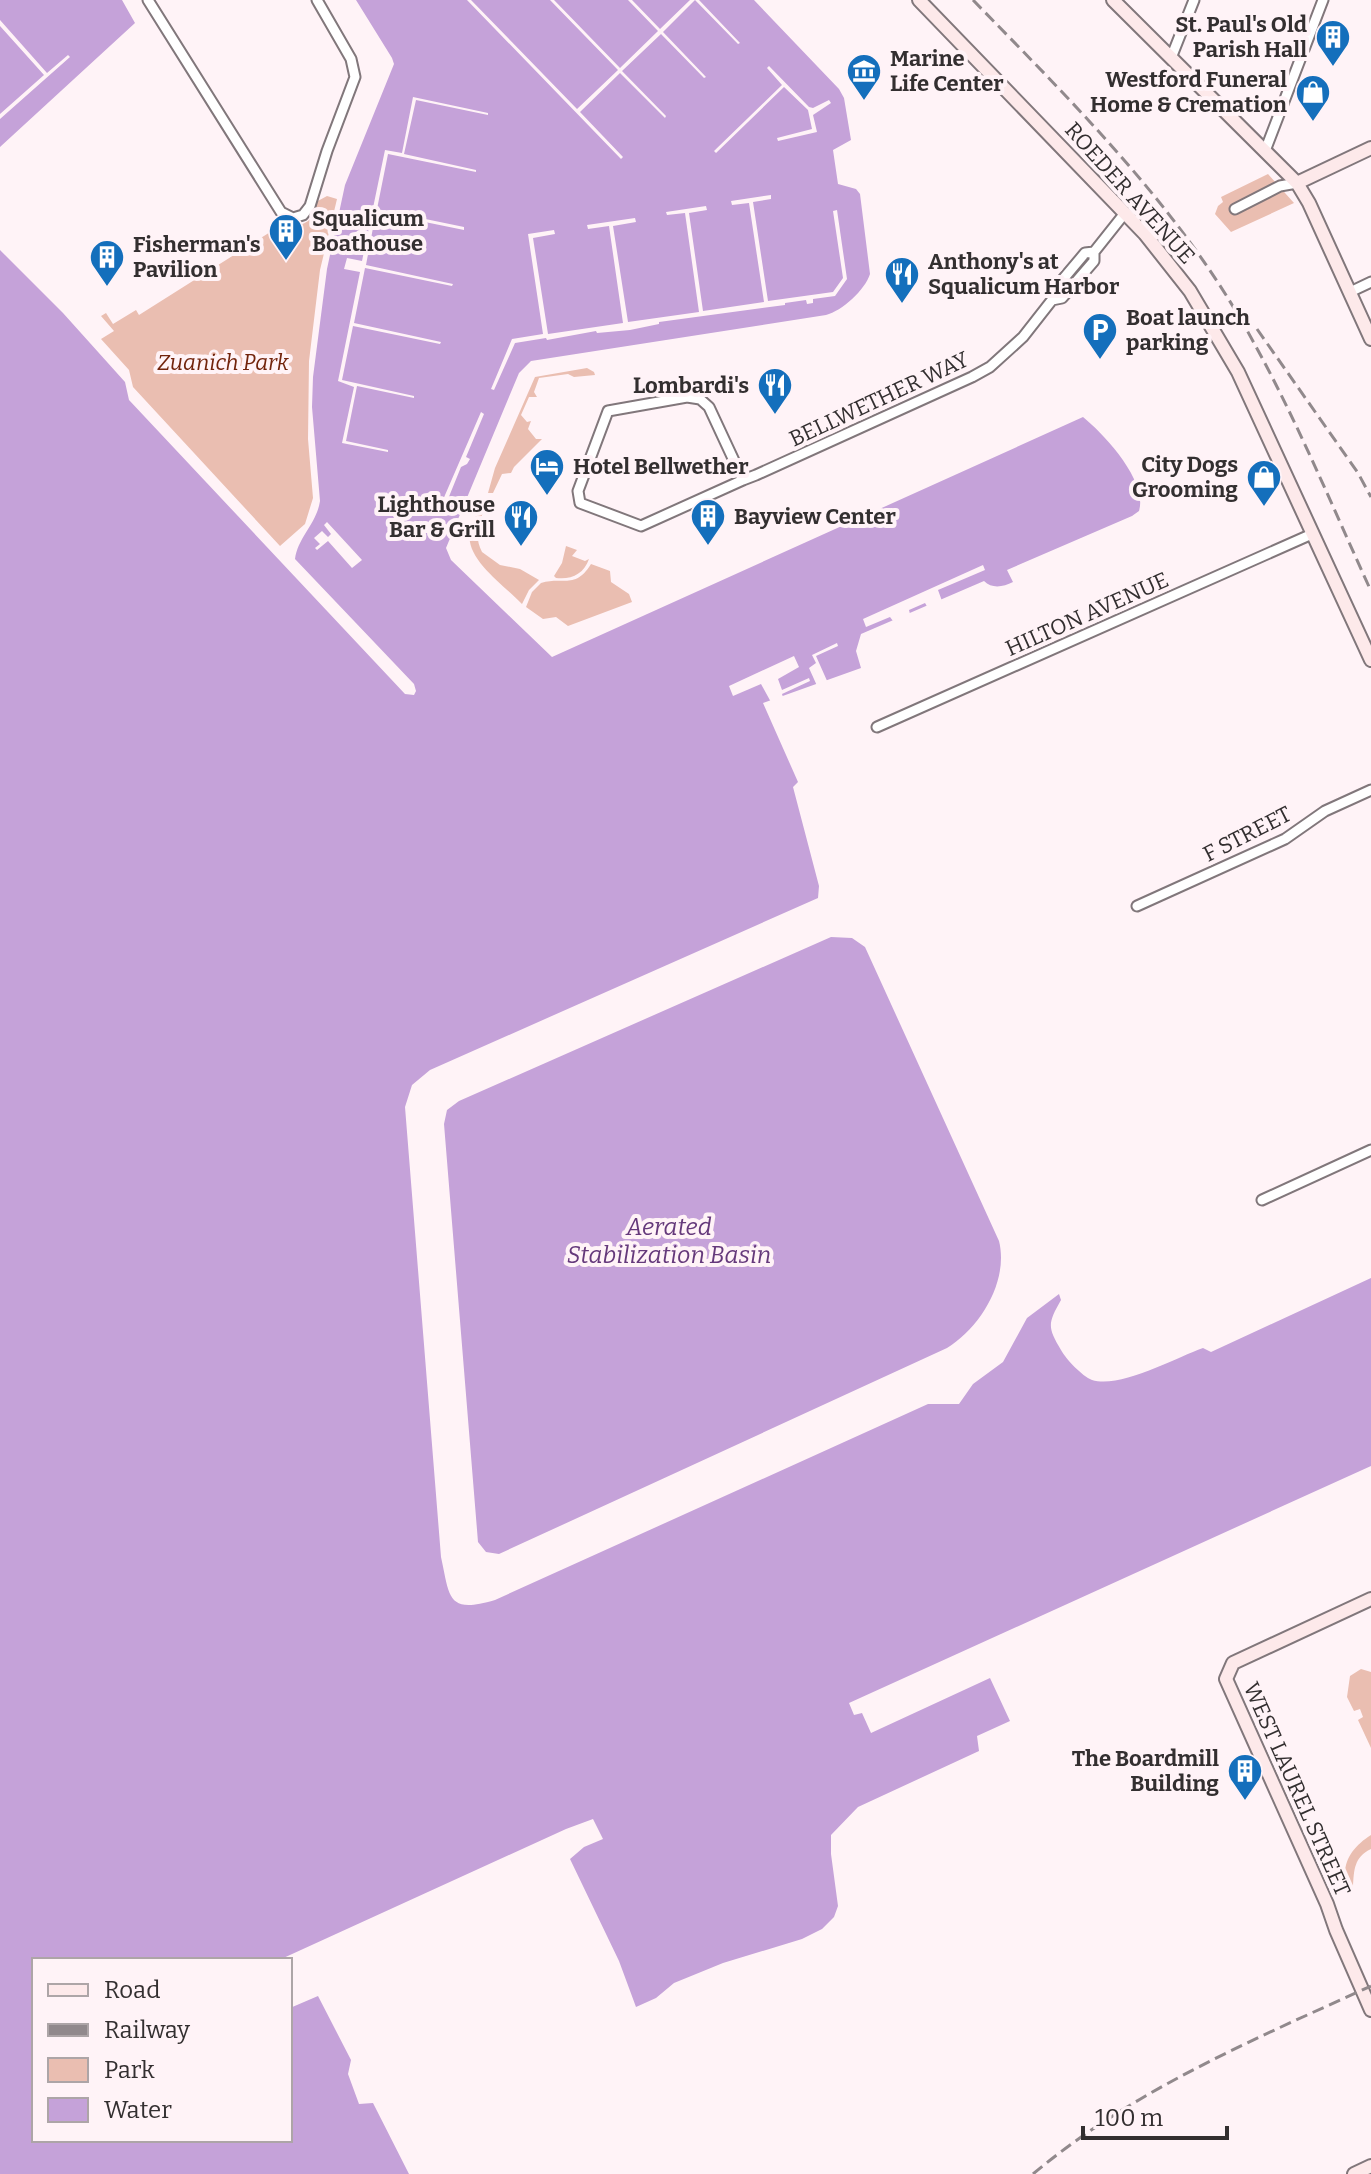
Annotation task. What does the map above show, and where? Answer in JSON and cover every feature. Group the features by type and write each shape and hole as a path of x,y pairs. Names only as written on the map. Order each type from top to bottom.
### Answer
{"street":[{"path":"148,0 281,212 293,218 300,217 310,206 355,77 351,59 317,0"},
{"name":"ROEDER AVENUE","path":"919,0 1125,213 1173,268 1223,342 1371,660"},
{"path":"1113,0 1297,183 1371,339"},
{"path":"1171,58 1194,0"},
{"path":"1265,151 1323,0"},
{"path":"1235,209 1280,186 1297,183 1371,148"},
{"name":"BELLWETHER WAY","path":"743,480 711,410 703,401 687,397 608,411 578,491 580,503 641,526 972,377 990,367 1012,348 1052,300 1053,291 1085,253 1094,252 1125,213"},
{"path":"1350,292 1371,282"},
{"name":"HILTON AVENUE","path":"877,727 1312,534"},
{"name":"F STREET","path":"1137,906 1285,839 1325,811 1371,790"},
{"path":"1262,1200 1371,1150"},
{"name":"WEST LAUREL STREET","path":"1371,1599 1233,1663 1226,1679 1371,2010"},
{"path":"1354,2174 1371,2166"}],"green space":[{"path":"1268,174 1294,203 1231,232 1215,214 1223,202 1221,197"},
{"name":"Zuanich Park","path":"327,196 337,199 320,270 309,361 308,439 313,498 305,524 280,546 133,387 129,370 101,339 114,331 101,316 106,313 113,324 136,310 139,315 283,224 306,222 313,215 316,202"},
{"path":"587,368 595,375 574,377 568,374 539,378 534,392 537,397 529,397 521,415 527,422 531,421 528,429 536,439 542,439 511,473 502,474 493,493 488,493 495,468 535,377"},
{"path":"486,497 490,498 478,531 482,552 500,565 520,569 539,580 522,604 480,562 470,543 473,523"},
{"path":"566,546 577,550 572,556 585,561 589,559 584,569 576,575 556,578 554,576 562,563"},
{"path":"591,564 610,571 611,582 629,594 632,602 568,626 556,617 543,619 526,607 532,592 541,583 574,580"},
{"path":"1361,1669 1371,1672 1371,1748 1358,1720 1363,1717 1360,1709 1354,1711 1347,1697 1350,1676"},
{"path":"1371,1835 1371,1849 1358,1860 1353,1887 1348,1887 1345,1871 1349,1857"}],"water":[{"path":"0,0 122,0 135,23 0,147"},
{"path":"356,0 754,0 839,89 844,98 851,140 833,150 838,184 856,189 860,194 870,274 852,299 826,315 531,361 519,373 446,548 451,560 552,657 1083,417 1122,459 1137,486 1140,499 1139,511 1132,516 1007,570 1013,582 998,586 984,581 861,634 856,651 861,668 763,703 798,782 793,787 819,886 818,898 430,1070 412,1085 405,1107 441,1557 453,1599 468,1605 495,1600 928,1404 959,1404 973,1384 1003,1362 1027,1318 1059,1294 1061,1300 1051,1325 1056,1342 1079,1371 1092,1380 1104,1382 1148,1371 1203,1348 1211,1352 1371,1278 1371,1466 849,1703 854,1715 862,1713 871,1733 990,1678 1010,1721 977,1736 979,1751 858,1807 831,1835 838,1906 834,1917 822,1929 802,1939 723,1963 674,1983 656,1998 636,2007 619,1961 570,1859 584,1847 603,1839 593,1819 283,1958 32,1958 32,2142 292,2142 292,2007 318,1996 351,2060 348,2074 359,2104 373,2103 409,2174 0,2174 0,250 63,313 125,382 129,400 405,694 414,695 414,684 295,559 320,501 312,407 327,269 345,185 394,64"},
{"name":"Aerated Stabilization Basin","path":"831,937 852,938 865,947 999,1241 1000,1272 989,1302 981,1316 947,1348 499,1554 486,1552 478,1542 444,1124 447,1110 459,1101"}],"pier":[{"path":"467,0 471,0 577,109 618,70 550,0 554,0 620,68 658,31 628,0 632,0 660,29 690,0 695,0 663,32 706,77 661,34 622,71 666,116 620,73 580,112 623,157 621,159"},
{"path":"695,0 699,0 740,43 738,44"},
{"path":"0,20 47,73 68,55 70,57 0,119 0,114 44,75 0,26"},
{"path":"769,66 809,107 829,100 831,103 813,115 817,132 778,141 777,138 812,129 808,110 784,87 716,153 714,151 782,85 767,68"},
{"path":"413,97 488,115 416,100 404,154 476,172 388,154 377,209 464,227 464,230 376,212 366,265 453,284 365,268 354,323 441,342 353,326 342,380 414,396 357,386 346,441 388,452 342,443 354,387 338,381 360,272 344,269 347,258 362,261 385,150 402,153"},
{"path":"771,195 771,199 753,202 768,301 833,292 843,278 833,211 837,210 847,279 835,296 813,299 813,303 807,304 806,300 785,303 659,322 630,330 596,331 515,343 494,390 491,389 512,339 543,334 528,234 554,230 555,234 533,238 548,334 623,323 609,226 588,229 587,225 635,218 636,222 613,226 628,322 699,312 685,213 667,215 666,212 706,206 707,210 689,213 703,311 764,302 749,203 732,205 731,201"},
{"path":"481,412 484,414 466,457 470,459 461,467 446,504 442,502"},
{"path":"327,522 362,560 352,568 328,541 317,550 315,548 320,544 314,538 322,531 328,537 331,534 324,525"},
{"path":"983,565 985,570 938,590 942,601 928,608 925,603 893,621 890,617 866,627 863,619"},
{"path":"837,643 838,646 816,656 828,683 818,688 809,668 816,663 812,655"},
{"path":"794,656 799,667 778,679 782,690 809,678 810,681 782,694 784,700 772,704 761,684 733,696 729,686"}],"railway":[{"path":"973,0 1126,162 1195,249 1226,295 1286,404 1371,591"},
{"path":"1257,329 1358,473 1371,497"},
{"path":"1033,2174 1071,2144 1153,2092 1239,2047 1371,1986"}],"place":[{"name":"St. Paul's Old Parish Hall","path":"1333,68"},
{"name":"Marine Life Center","path":"864,102"},
{"name":"Westford Funeral Home & Cremation","path":"1313,123"},
{"name":"Squalicum Boathouse","path":"286,262"},
{"name":"Fisherman's Pavilion","path":"107,288"},
{"name":"Anthony's at Squalicum Harbor","path":"902,305"},
{"name":"Boat launch parking","path":"1100,361"},
{"name":"Lombardi's","path":"775,416"},
{"name":"Hotel Bellwether","path":"547,497"},
{"name":"City Dogs Grooming","path":"1264,508"},
{"name":"Bayview Center","path":"708,547"},
{"name":"Lighthouse Bar & Grill","path":"521,548"},
{"name":"The Boardmill Building","path":"1245,1802"}]}
